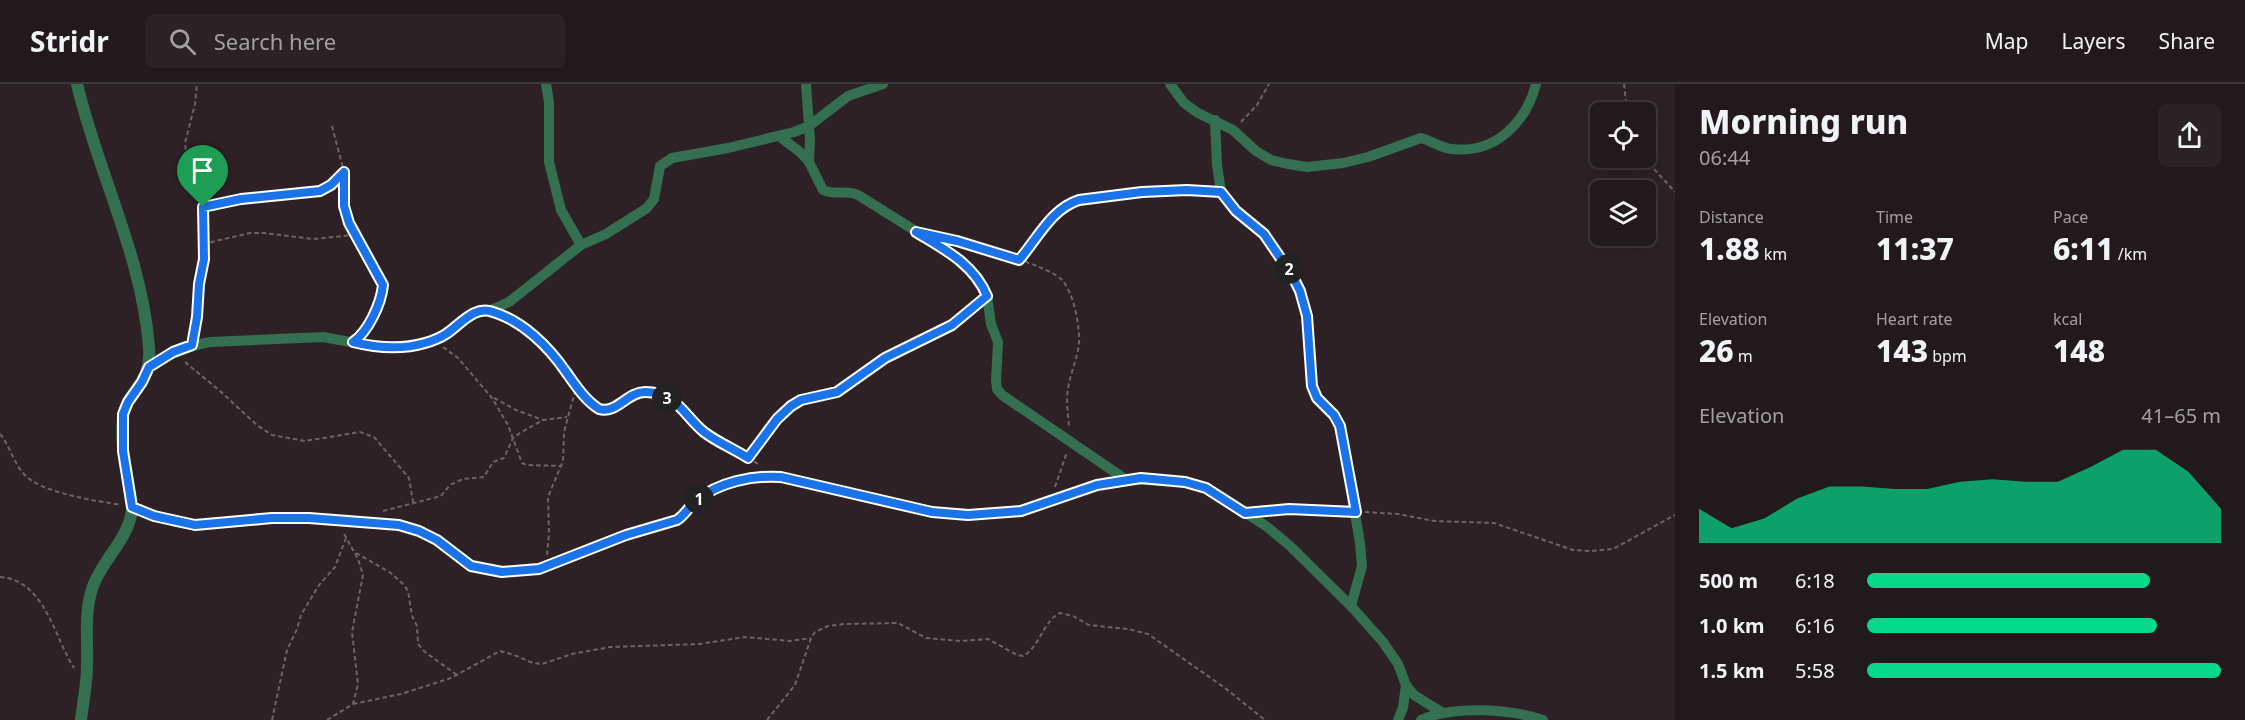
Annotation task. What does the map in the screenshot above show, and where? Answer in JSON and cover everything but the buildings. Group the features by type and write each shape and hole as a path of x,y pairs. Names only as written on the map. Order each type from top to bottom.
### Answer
{"street":[{"path":"77,84 86,121 132,256 149,347 149,367 123,414 123,451 132,507 129,525 122,539 100,568 92,590 88,610 85,690 81,720"},
{"path":"546,84 549,102 549,162 561,210 581,245"},
{"path":"806,84 811,151 809,162"},
{"path":"149,367 173,352 192,345 235,340 323,337 372,346 399,348 445,335 470,315 491,310 509,302 581,245 606,234 647,208 654,199 660,166 672,158 779,136 809,126 848,96 884,84"},
{"path":"1170,84 1184,103 1233,130 1256,151 1271,160 1307,167 1343,163 1368,157 1421,138 1454,149 1487,145 1506,135 1522,117 1536,84"},
{"path":"1215,120 1221,192 1236,211 1264,234 1275,248 1300,291 1307,316 1312,386 1317,398 1334,415 1340,426 1356,512 1362,566 1351,606"},
{"path":"779,136 809,162 823,190 835,194 850,191 858,195 946,250 972,271 987,296 991,324 998,342 997,388 1002,395 1125,480"},
{"path":"132,507 154,516 195,525 272,518 336,519 399,525 437,540 471,566 484,570 520,572 546,567 626,535 677,520 695,501 723,486 755,477 781,477 932,512 968,515 1021,511 1097,485 1125,480 1185,482 1206,488 1289,544 1351,606 1391,653 1406,685 1424,703 1443,713"},
{"path":"1398,720 1405,698 1406,685"},
{"path":"1421,720 1443,713 1498,712 1525,714 1543,720"}],"path":[{"path":"192,345 199,284 204,265 205,217 185,153 197,84"},
{"path":"1233,130 1257,105 1269,84"},
{"path":"1624,84 1626,102"},
{"path":"332,126 344,172 344,206 349,223 383,285 380,298 363,334 353,342"},
{"path":"1653,168 1675,192"},
{"path":"203,207 241,199 320,191 331,185 344,172"},
{"path":"1019,260 1051,218 1060,208 1069,203 1142,192 1187,190 1221,192"},
{"path":"203,244 264,233 313,239 356,234"},
{"path":"947,239 1019,260 1051,273 1062,280 1074,307 1078,320 1079,343 1068,391 1070,440 1061,473 1050,493"},
{"path":"748,458 777,419 791,406 801,400 837,392 885,358 952,325 987,296"},
{"path":"491,310 520,326 539,340 556,358 592,405 605,411 639,393 654,393 674,400 706,433 781,477"},
{"path":"432,340 458,358 492,398 525,465 561,466"},
{"path":"173,352 258,426 272,435 305,441 360,432 374,437 409,478 414,502"},
{"path":"546,567 549,497 561,466 567,417 577,388"},
{"path":"492,398 543,420"},
{"path":"378,513 441,496 450,485 463,479 484,477 493,462 504,458 513,438 543,420 567,417"},
{"path":"0,434 8,444 24,475 31,481 58,492 132,507"},
{"path":"1245,513 1289,509 1398,514 1434,521 1494,523 1572,550 1591,551 1613,549 1675,515"},
{"path":"336,519 363,574 352,632 358,684 353,704"},
{"path":"272,720 287,650 301,615 318,585 335,567 346,538"},
{"path":"353,551 391,573 404,585 417,626 418,644 425,652 457,675"},
{"path":"0,577 20,581 37,597 85,690"},
{"path":"767,720 795,685 811,638 815,632 828,626 898,623 926,638 961,641 987,639 1023,656 1030,651 1055,615 1060,613 1089,626 1128,629 1148,634 1225,688 1265,720"},
{"path":"327,720 353,704 401,694 457,675 500,651 542,664 572,654 610,647 699,644 745,637 790,640 811,638"}],"route":[{"path":"344,172 344,206 349,223 382,279 383,285 383,291 363,334 353,342 399,348 425,343 445,335 470,315 491,310 520,326 539,340 556,358 592,405 605,411 612,409 630,396 647,392 654,393 674,400 706,433 748,458 777,419 791,406 813,396 825,396 837,392 885,358 952,325 987,296 979,279 963,262 916,232 957,241 1019,260 1051,218 1060,208 1069,203 1142,192 1187,190 1221,192 1225,200 1236,211 1264,234 1275,248 1300,291 1307,316 1312,386 1317,398 1334,415 1340,426 1356,512 1289,509 1245,513 1206,488 1185,482 1141,478 1097,485 1021,511 1006,514 968,515 932,512 781,477 768,476 738,481 706,494 695,501 684,515 667,524 626,535 539,569 520,572 484,570 471,566 437,540 399,525 309,518 272,518 195,525 175,522 132,507 123,451 123,414 149,367 173,352 192,345 199,284 204,265 205,217 203,207 260,196 320,191 326,189 344,172"}]}
